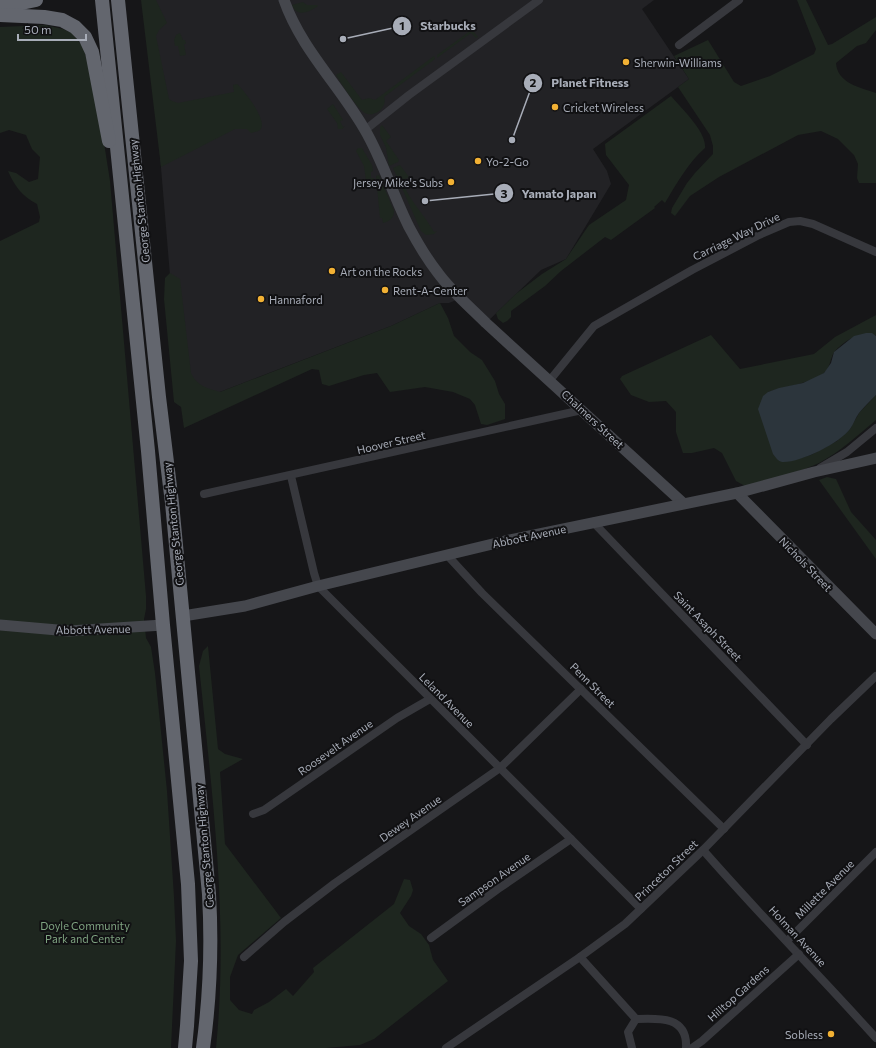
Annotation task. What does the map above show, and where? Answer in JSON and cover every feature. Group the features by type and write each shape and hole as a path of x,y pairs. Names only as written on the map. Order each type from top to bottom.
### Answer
{"highway":[{"path":"0,4 12,5 36,0"},
{"name":"George Stanton Highway","path":"102,0 148,451 184,839 190,921 191,969 185,1048"},
{"name":"George Stanton Highway","path":"118,0 158,389 172,503 210,918 210,970 207,1022 203,1048"},
{"path":"0,15 44,17 62,20 75,27 85,37 92,52 126,229"}],"street":[{"name":"Chalmers Street","path":"284,0 289,16 302,38 365,130 380,160 409,227 434,268 461,298 683,503"},
{"path":"365,130 409,95 539,0"},
{"path":"679,45 739,0"},
{"name":"Carriage Way Drive","path":"550,380 594,326 673,280 759,234 789,222 800,221 813,224 876,252"},
{"name":"Hoover Street","path":"204,494 291,476 582,410"},
{"path":"814,472 847,452 876,428"},
{"name":"Abbott Avenue","path":"183,616 245,606 318,586 447,555 593,522 737,493 814,472 876,458"},
{"name":"Leland Avenue","path":"291,476 318,586 641,909"},
{"name":"Nichols Street","path":"737,493 876,634"},
{"name":"Saint Asaph Street","path":"593,522 806,745"},
{"name":"Penn Street","path":"447,555 477,587 724,829"},
{"name":"Abbott Avenue","path":"0,625 69,631 163,625"},
{"name":"Princeton Street","path":"446,1048 625,924 703,850 831,719 876,676"},
{"name":"Dewey Avenue","path":"244,957 284,922 334,883 500,768 581,689"},
{"name":"Roosevelt Avenue","path":"253,814 264,810 397,718 430,699"},
{"name":"Sampson Avenue","path":"431,938 571,838"},
{"name":"Holman Avenue","path":"703,850 734,886 876,1038"},
{"name":"Millette Avenue","path":"787,941 876,852"},
{"name":"Hilltop Gardens","path":"692,1048 702,1041 798,954"},
{"path":"580,956 636,1019"},
{"path":"636,1019 657,1018 674,1022 685,1035 686,1048"},
{"path":"632,1048 628,1032 636,1019"}],"shaded area":[{"path":"147,0 654,0 642,9 689,79 593,149 607,171 611,184 566,259 541,270 486,323 461,298 449,303 440,303 391,326 181,407"},
{"path":"872,333 876,336 876,395 859,413 850,429 838,440 809,456 790,461 779,461 773,454 758,409 763,396 768,392 803,383 824,373 831,363 834,352 854,336"}],"green space":[{"path":"141,0 156,0 167,23 159,30 156,36 169,99 178,103 234,92 233,85 237,84 250,99 259,114 262,126 260,130 251,133 247,129 235,129 161,167"},
{"path":"797,0 806,0 828,45 876,17 876,30 866,43 857,46 836,63 837,70 845,80 857,87 876,93 876,183 859,183 857,178 858,164 854,155 838,139 821,131 798,135 719,177 690,196 675,216 671,213 672,208 687,183 713,154 713,146 710,135 678,87 689,79 674,56 708,40 734,82 741,86 770,76 814,54 816,49"},
{"path":"303,2 307,5 318,6 307,12 300,13 294,9 292,5"},
{"path":"467,23 478,37 476,38 471,33 437,58 437,55 470,31 466,25"},
{"name":"Doyle Community Park and Center","path":"45,25 63,29 72,33 83,47 95,86 110,181 146,596 144,619 146,638 151,647 155,673 167,791 176,941 171,1048 0,1048 0,241 39,222 40,217 37,204 27,198 13,182 8,171 16,173 29,182 38,179 40,157 32,149 26,135 9,130 0,133 0,27"},
{"path":"180,33 183,40 185,40 186,44 184,44 186,55 180,56 178,46 175,46 174,40 176,35"},
{"path":"434,56 435,59 384,97 385,101 382,108 380,111 373,114 365,113 358,107 336,75 341,72 362,100 369,98 375,100"},
{"path":"671,96 698,128 705,142 705,148 688,167 665,203 662,200 654,207 655,208 611,240 605,237 561,271 545,286 511,311 511,317 503,323 498,319 496,313 517,293 542,274 566,259 589,225 626,200 629,185 606,155 605,144"},
{"path":"333,104 343,120 340,121 343,127 345,126 342,129 338,129 337,123 327,109"},
{"path":"382,125 391,137 386,141 399,160 398,162 389,166 386,148 380,135 380,127"},
{"path":"358,148 362,148 372,165 373,171 371,172 371,178 374,178 374,181 366,181 364,166 356,151"},
{"path":"400,165 409,177 402,181 405,188 434,232 437,231 434,234 426,235 421,231 393,168"},
{"path":"379,175 394,211 391,219 383,223 382,218 380,218 376,176"},
{"path":"170,273 180,279 191,373 199,384 207,388 220,392 391,326 440,303 448,318 454,336 470,352 482,360 495,381 499,394 505,404 505,419 487,425 481,424 475,405 470,399 453,392 425,387 390,392 377,373 364,375 329,386 322,384 319,370 312,369 184,428 181,407 174,402 164,299 165,278"},
{"path":"876,315 876,336 871,334 860,335 844,343 833,353 826,371 818,377 768,392 794,460 811,455 837,441 850,429 859,413 876,395 876,420 842,449 827,459 792,473 745,486 736,481 722,453 714,448 692,453 683,453 676,432 676,412 666,401 649,402 631,395 620,379 622,376 711,335 740,369 814,354 835,337"},
{"path":"827,477 836,479 851,512 876,540 876,559 819,480"},
{"path":"208,646 218,749 225,754 243,759 220,772 225,844 281,918 238,955 230,977 230,1000 239,1010 252,1014 254,1010 269,1002 286,989 293,996 314,972 313,968 394,904 404,879 410,880 413,890 411,896 400,913 409,926 421,934 429,945 433,960 448,981 374,1039 360,1045 326,1048 216,1048 220,1000 220,904 214,809 199,666 203,651"}],"place":[{"name":"Starbucks","path":"343,39"},
{"name":"Sherwin-Williams","path":"626,62"},
{"name":"Cricket Wireless","path":"555,107"},
{"name":"Planet Fitness","path":"512,140"},
{"name":"Yo-2-Go","path":"478,161"},
{"name":"Jersey Mike's Subs","path":"451,182"},
{"name":"Yamato Japan","path":"425,201"},
{"name":"Art on the Rocks","path":"332,271"},
{"name":"Rent-A-Center","path":"385,290"},
{"name":"Hannaford","path":"261,299"},
{"name":"Sobless","path":"831,1034"}]}
